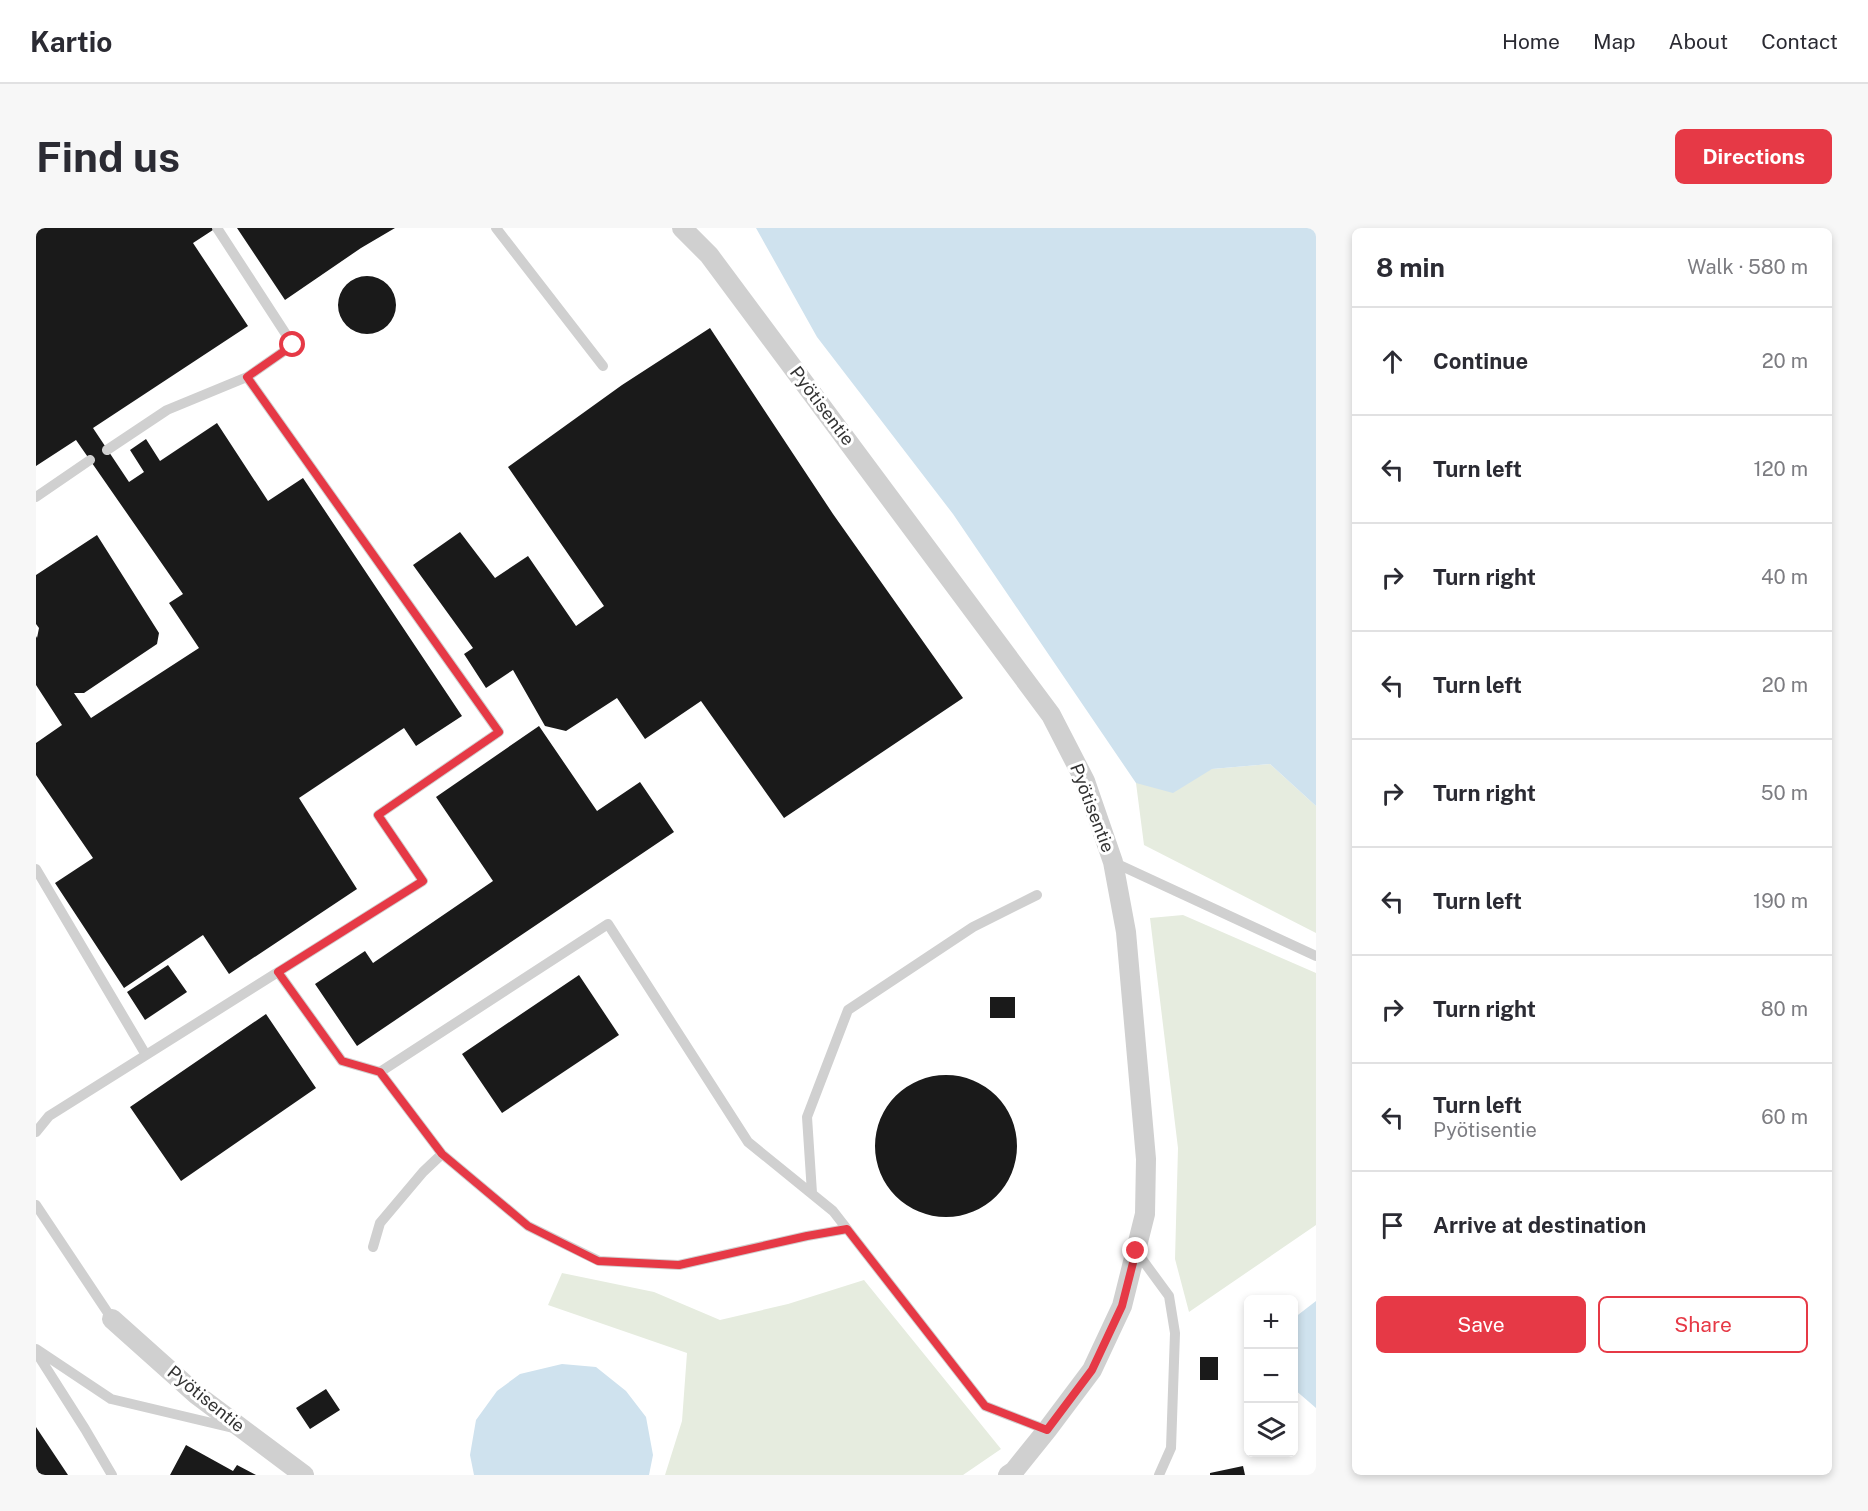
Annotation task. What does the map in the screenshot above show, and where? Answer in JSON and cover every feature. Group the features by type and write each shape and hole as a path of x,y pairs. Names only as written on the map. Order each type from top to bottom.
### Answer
{"street":[{"name":"Pyötisentie","path":"682,228 709,255 1051,715 1086,781 1113,862 1126,932 1146,1159 1145,1214 1122,1306 1092,1370 1019,1471"},
{"name":"Pyötisentie","path":"112,1319 197,1395 304,1475"}],"lane":[{"path":"107,450 167,410 247,377 293,345 217,228"},
{"path":"496,228 603,366"},
{"path":"36,1132 49,1116 423,881 378,815 499,732 247,377"},
{"path":"36,497 90,460"},
{"path":"1113,862 1316,956"},
{"path":"36,869 146,1055"},
{"path":"812,1193 807,1117 848,1010 973,927 1037,895"},
{"path":"380,1072 608,924 748,1142 833,1211 985,1406 1047,1430"},
{"path":"278,972 342,1061 380,1072 442,1154 528,1226 598,1261 679,1265 847,1229"},
{"path":"373,1247 380,1223 423,1172 442,1154"},
{"path":"36,1205 112,1319"},
{"path":"1136,1251 1169,1296 1175,1333 1171,1448 1159,1475"},
{"path":"36,1351 111,1399 244,1430"},
{"path":"36,1351 112,1475"}],"shaded area":[{"path":"1270,764 1316,806 1316,933 1144,845 1136,783 1212,769"},
{"path":"1183,915 1316,973 1316,1225 1189,1312 1175,1259 1178,1148 1150,918"},
{"path":"562,1273 654,1292 720,1320 788,1304 864,1280 1001,1449 963,1475 665,1475 682,1421 687,1353 548,1305"}],"water":[{"path":"756,228 1316,228 1316,806 1270,764 1212,769 1173,793 1136,783 953,514 817,337"},
{"path":"1316,1301 1316,1408 1298,1392 1298,1315"},
{"path":"562,1364 596,1367 626,1391 646,1417 653,1455 649,1475 474,1475 470,1455 476,1420 497,1391 520,1374"}],"building":[{"path":"36,228 216,228 193,243 248,326 93,428 129,482 144,472 130,450 146,439 160,461 217,423 268,501 303,478 462,716 416,746 404,728 299,798 357,889 229,974 203,935 124,988 55,883 93,858 36,775 36,743 62,725 36,685 36,636 37,638 39,628 36,624 36,575 97,535 159,633 157,644 84,693 74,693 91,718 199,648 169,603 183,594 76,440 36,466"},
{"path":"237,228 395,228 361,248 285,300"},
{"path":"361,276 373,276 388,284 396,299 396,311 388,326 373,334 361,334 346,326 338,311 338,299 346,284"},
{"path":"710,328 833,514 963,698 784,818 701,701 645,739 617,698 566,731 545,726 513,670 486,688 464,654 473,648 413,565 460,532 495,578 528,556 576,626 604,606 508,467 622,385"},
{"path":"539,726 597,811 640,782 674,832 357,1046 315,984 365,951 373,963 493,881 436,797"},
{"path":"168,965 187,992 145,1020 127,992"},
{"path":"579,975 619,1035 502,1113 462,1054"},
{"path":"990,997 1015,997 1015,1018 990,1018"},
{"path":"266,1014 316,1088 181,1181 130,1107"},
{"path":"946,1075 973,1080 997,1095 1012,1119 1017,1146 1012,1173 997,1197 973,1212 946,1217 919,1212 895,1197 880,1173 875,1146 880,1119 895,1095 919,1080"},
{"path":"1200,1357 1218,1357 1218,1380 1200,1380"},
{"path":"326,1389 340,1410 310,1429 296,1408"},
{"path":"36,1427 68,1475 36,1475"},
{"path":"186,1445 233,1471 237,1465 256,1475 170,1475"},
{"path":"1243,1466 1245,1475 1210,1475 1210,1473"}],"route":[{"path":"293,345 247,377 499,732 378,815 423,881 278,972 342,1061 380,1072 442,1154 528,1226 598,1261 679,1265 847,1229 985,1406 1047,1430 1092,1370 1122,1306 1136,1251"}]}
